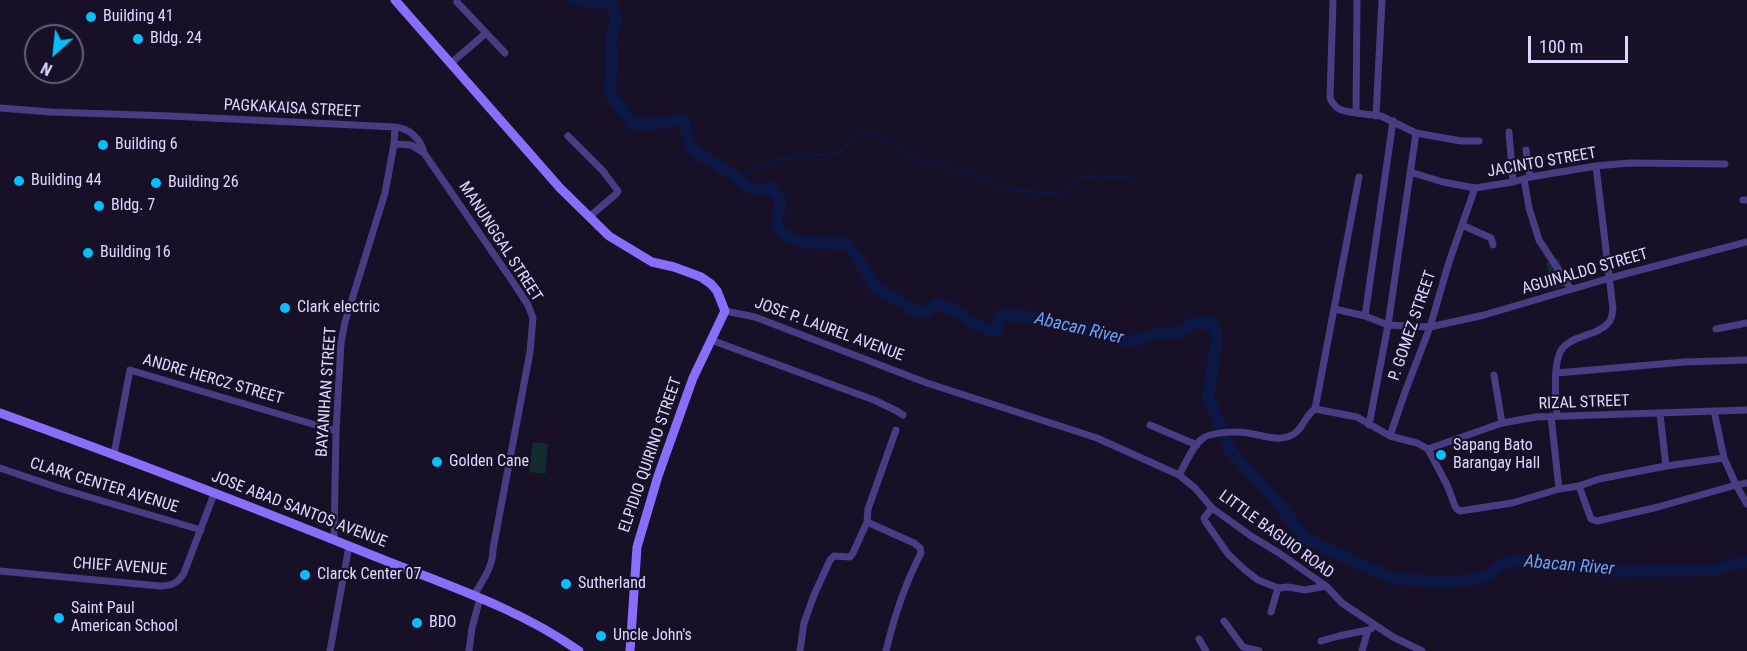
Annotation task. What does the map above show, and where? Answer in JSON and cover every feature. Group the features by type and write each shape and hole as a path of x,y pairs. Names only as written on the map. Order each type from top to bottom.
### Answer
{"street":[{"path":"395,0 561,188 609,236 652,262 701,277 717,291 725,311"},
{"path":"1333,0 1330,98 1333,106 1341,111 1393,121 1416,132 1461,141 1479,141"},
{"path":"1356,113 1357,0"},
{"path":"1376,116 1382,0"},
{"path":"458,2 505,53"},
{"path":"450,64 486,33"},
{"name":"PAGKAKAISA STREET","path":"0,108 395,127"},
{"path":"1365,316 1393,121"},
{"path":"394,144 395,127 413,134 411,145"},
{"path":"1370,426 1388,326 1416,132"},
{"path":"1509,132 1514,182"},
{"name":"MANUNGGAL STREET","path":"413,134 513,282 528,305 533,318 530,352 493,549 493,561 477,596 469,651"},
{"path":"568,136 603,171 618,191 589,217"},
{"name":"MANUNGGAL STREET","path":"394,144 411,145 424,153"},
{"name":"BAYANIHAN STREET","path":"334,540 336,431 341,343 345,322 384,193 394,144"},
{"path":"1526,150 1529,208 1536,233 1571,289"},
{"name":"JACINTO STREET","path":"1462,225 1474,188 1596,165 1725,164"},
{"path":"1559,489 1554,416 1559,355 1563,347 1599,330 1611,320 1613,309 1596,165"},
{"path":"1410,172 1474,188"},
{"path":"1179,475 1204,437 1236,433 1277,438 1290,436 1299,430 1314,409 1359,177"},
{"path":"1462,225 1491,238 1493,245"},
{"name":"P. GOMEZ STREET","path":"1390,436 1430,327 1462,225"},
{"name":"AGUINALDO STREET","path":"1388,326 1430,327 1484,315 1610,278 1747,242"},
{"path":"1335,309 1365,316 1388,326"},
{"name":"ELPIDIO QUIRINO STREET","path":"630,651 636,547 680,411 699,362 725,311"},
{"name":"JOSE P. LAUREL AVENUE","path":"725,311 755,317 927,383 1097,438 1179,475"},
{"path":"1716,329 1747,324"},
{"path":"711,340 874,400 903,415"},
{"path":"1557,373 1684,362 1747,360"},
{"name":"ANDRE HERCZ STREET","path":"114,454 130,370 336,431"},
{"path":"1494,375 1502,423"},
{"path":"1314,409 1350,415 1390,436 1417,443 1428,449 1455,506 1461,511 1512,503 1599,479 1724,458"},
{"name":"RIZAL STREET","path":"1428,449 1502,423 1522,419 1747,410"},
{"path":"1714,411 1724,458 1747,504"},
{"name":"JOSE ABAD SANTOS AVENUE","path":"0,413 114,454 477,596 542,628 579,651"},
{"path":"1660,414 1666,466"},
{"path":"1150,425 1197,445"},
{"path":"800,651 804,623 814,594 830,560 834,556 850,557 853,553 867,522 868,509 897,430"},
{"name":"CLARK CENTER AVENUE","path":"0,468 201,530"},
{"name":"LITTLE BAGUIO ROAD","path":"1179,475 1195,488 1212,508 1326,586 1372,628 1422,651"},
{"path":"1579,486 1591,519 1597,521 1747,483"},
{"name":"CHIEF AVENUE","path":"0,572 166,586 179,582 214,494"},
{"path":"1212,508 1204,519 1205,521 1228,554 1258,580 1278,588 1305,590 1326,586"},
{"path":"867,522 914,543 920,548 921,554 892,622 886,651"},
{"path":"330,651 349,546"},
{"path":"1271,612 1278,588"},
{"path":"1224,621 1244,649 1259,651"},
{"path":"1321,641 1372,628"},
{"path":"1362,651 1372,628"},
{"path":"1199,639 1206,651"}],"green space":[{"path":"1559,259 1567,285 1553,289 1546,263"},
{"path":"533,442 548,444 545,474 529,472"}],"waterway":[{"name":"Abacan River","path":"574,0 609,3 615,11 616,24 611,36 612,69 609,92 632,123 643,125 680,119 684,121 690,145 702,156 736,176 748,187 757,190 773,188 780,204 777,225 781,232 797,240 847,244 875,287 917,312 928,311 937,303 986,329 996,330 1001,315 1040,318 1129,342 1162,333 1173,334 1185,330 1190,324 1212,323 1216,330 1217,340 1208,396 1230,450 1272,496 1305,538 1357,563 1392,578 1447,583 1483,577 1510,560 1610,571 1714,570 1747,561"},
{"path":"736,176 780,159 839,153 862,132 877,134 918,159 1012,190 1060,194 1084,176 1131,177"}],"place":[{"name":"Building 41","path":"91,17"},
{"name":"Bldg. 24","path":"138,39"},
{"name":"Building 6","path":"103,145"},
{"name":"Building 44","path":"19,181"},
{"name":"Building 26","path":"156,183"},
{"name":"Bldg. 7","path":"99,206"},
{"name":"Building 16","path":"88,253"},
{"name":"Clark electric","path":"285,308"},
{"name":"Sapang Bato Barangay Hall","path":"1441,455"},
{"name":"Golden Cane","path":"437,462"},
{"name":"Clarck Center 07","path":"305,575"},
{"name":"Sutherland","path":"566,584"},
{"name":"Saint Paul American School","path":"59,618"},
{"name":"BDO","path":"417,623"},
{"name":"Uncle John's","path":"601,636"}]}
